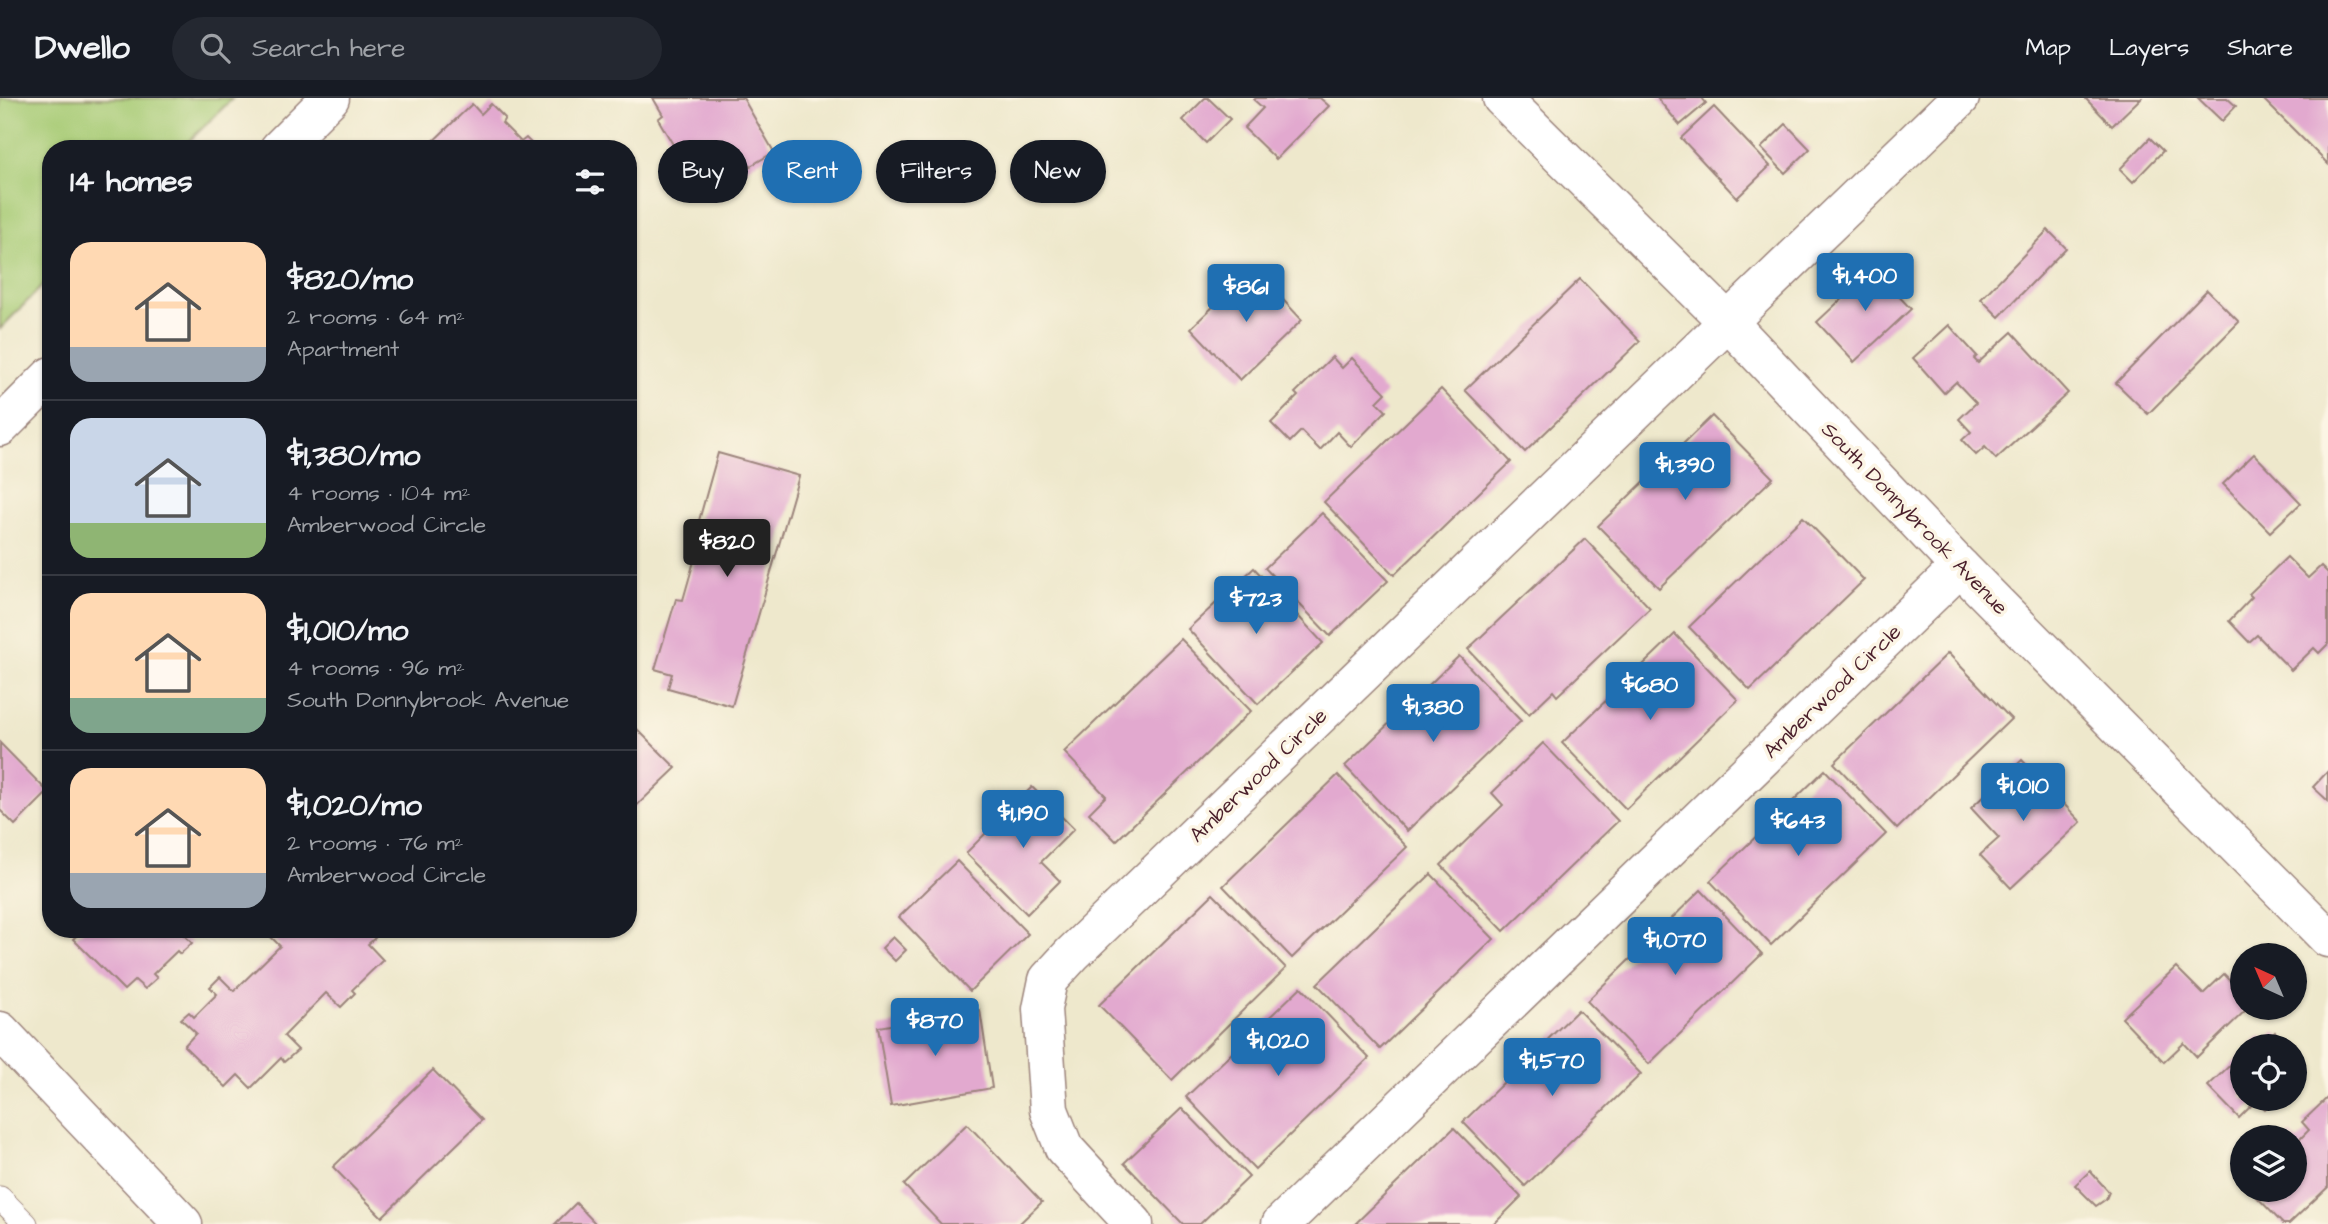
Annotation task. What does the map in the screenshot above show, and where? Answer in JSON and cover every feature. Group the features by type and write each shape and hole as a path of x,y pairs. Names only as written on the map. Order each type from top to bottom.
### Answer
{"street":[{"path":"288,140 330,98"},
{"name":"South Donnybrook Avenue","path":"1502,98 1728,322 1960,567 2328,939"},
{"name":"Amberwood Circle","path":"1134,1224 1064,1147 1049,1110 1042,1009 1048,980 1960,98"},
{"path":"0,427 42,385"},
{"name":"Amberwood Circle","path":"1281,1224 1960,567"},
{"path":"0,1031 183,1224"}],"lane":[{"path":"0,1198 26,1224"}],"green space":[{"path":"0,98 233,98 190,140 42,140 42,286 0,329"}],"building":[{"path":"653,98 743,98 767,140 762,140 762,159 748,168 748,140 670,140 658,119 663,115"},
{"path":"1205,98 1230,119 1206,143 1183,120"},
{"path":"1320,98 1329,106 1276,159 1244,128 1263,108 1254,100"},
{"path":"1657,98 1702,98 1706,103 1680,125"},
{"path":"2085,98 2141,98 2112,126"},
{"path":"2198,98 2227,98 2236,106 2222,121"},
{"path":"2262,98 2328,98 2328,164"},
{"path":"472,104 481,114 491,104 505,118 502,123 519,140 434,140"},
{"path":"1714,107 1770,166 1737,198 1681,138"},
{"path":"1786,124 1810,149 1785,173 1761,148"},
{"path":"2150,138 2163,151 2133,182 2120,169"},
{"path":"2048,230 2066,248 1999,317 1981,299"},
{"path":"1881,262 1899,281 1891,288 1911,309 1854,362 1817,322"},
{"path":"1253,268 1302,320 1240,380 1191,328"},
{"path":"1580,279 1640,341 1525,452 1465,390"},
{"path":"2207,290 2239,322 2148,414 2116,383"},
{"path":"1949,325 1977,356 1974,359 1978,363 2012,332 2068,393 1996,459 1985,447 1976,455 1962,440 1971,432 1959,419 1976,403 1956,382 1944,393 1913,358"},
{"path":"1332,357 1342,368 1352,358 1386,393 1377,402 1386,411 1351,447 1337,432 1320,450 1301,431 1290,442 1271,423 1298,396 1295,393"},
{"path":"1441,389 1511,462 1394,575 1324,502"},
{"path":"1712,416 1773,478 1659,588 1598,526"},
{"path":"718,453 799,476 732,706 668,688 672,674 655,669 676,599 683,600 704,526 698,524"},
{"path":"2254,454 2301,503 2270,532 2223,484"},
{"path":"1322,513 1388,581 1330,636 1265,568"},
{"path":"1803,517 1864,580 1750,690 1689,627"},
{"path":"1585,539 1650,608 1557,696 1553,691 1529,714 1468,649"},
{"path":"2287,557 2308,578 2321,566 2328,573 2328,644 2319,653 2314,648 2291,670 2257,635 2249,642 2229,621 2252,597 2249,594"},
{"path":"1254,568 1323,643 1258,704 1188,629"},
{"path":"1675,634 1738,700 1626,809 1562,743"},
{"path":"1181,639 1251,711 1116,841 1089,813 1106,796 1064,752"},
{"path":"1948,653 2011,719 1897,829 1834,763"},
{"path":"1459,656 1521,721 1407,831 1345,766"},
{"path":"637,729 676,768 637,805"},
{"path":"0,743 42,786 42,798 15,825 0,810"},
{"path":"1543,743 1618,821 1504,931 1441,865 1503,805 1492,793"},
{"path":"2022,760 2081,822 2011,888 1980,855 1999,838 1971,808"},
{"path":"1825,770 1886,834 1771,945 1710,881"},
{"path":"2328,771 2328,801 2313,787"},
{"path":"1338,775 1407,847 1292,958 1223,886"},
{"path":"1032,787 1074,829 1041,862 1060,881 1027,914 966,853"},
{"path":"957,861 1028,934 970,991 899,917"},
{"path":"1431,874 1494,939 1380,1049 1317,984"},
{"path":"1701,890 1762,954 1649,1064 1587,1001"},
{"path":"1213,894 1286,968 1172,1080 1099,1005"},
{"path":"893,937 906,950 895,961 882,948"},
{"path":"187,938 192,943 180,954 177,951 153,974 157,978 145,989 135,980 124,990 73,939"},
{"path":"272,938 375,938 368,944 383,960 352,990 355,993 341,1007 326,993 284,1036 298,1050 284,1062 281,1058 251,1088 238,1075 226,1087 184,1046 196,1033 181,1019 189,1012 194,1017 217,994 210,987 220,977 234,991 280,946"},
{"path":"2176,967 2203,994 2224,974 2230,980 2230,1020 2236,1020 2197,1057 2184,1043 2164,1062 2122,1018"},
{"path":"1301,987 1369,1058 1255,1169 1186,1097"},
{"path":"980,1010 992,1088 891,1106 878,1027"},
{"path":"1578,1010 1641,1074 1525,1186 1463,1122"},
{"path":"2230,1065 2230,1109 2208,1086"},
{"path":"433,1070 482,1120 382,1217 333,1167"},
{"path":"2328,1097 2328,1187 2289,1224 2283,1224 2262,1202 2307,1202 2309,1130 2302,1122"},
{"path":"1182,1108 1249,1177 1200,1224 1183,1224 1124,1163"},
{"path":"2232,1111 2246,1111 2239,1118"},
{"path":"967,1124 1042,1202 1019,1224 941,1224 904,1185"},
{"path":"1454,1128 1521,1197 1494,1224 1355,1224"},
{"path":"2090,1171 2109,1192 2106,1199 2096,1206 2075,1185"},
{"path":"576,1203 596,1224 555,1224"}]}
